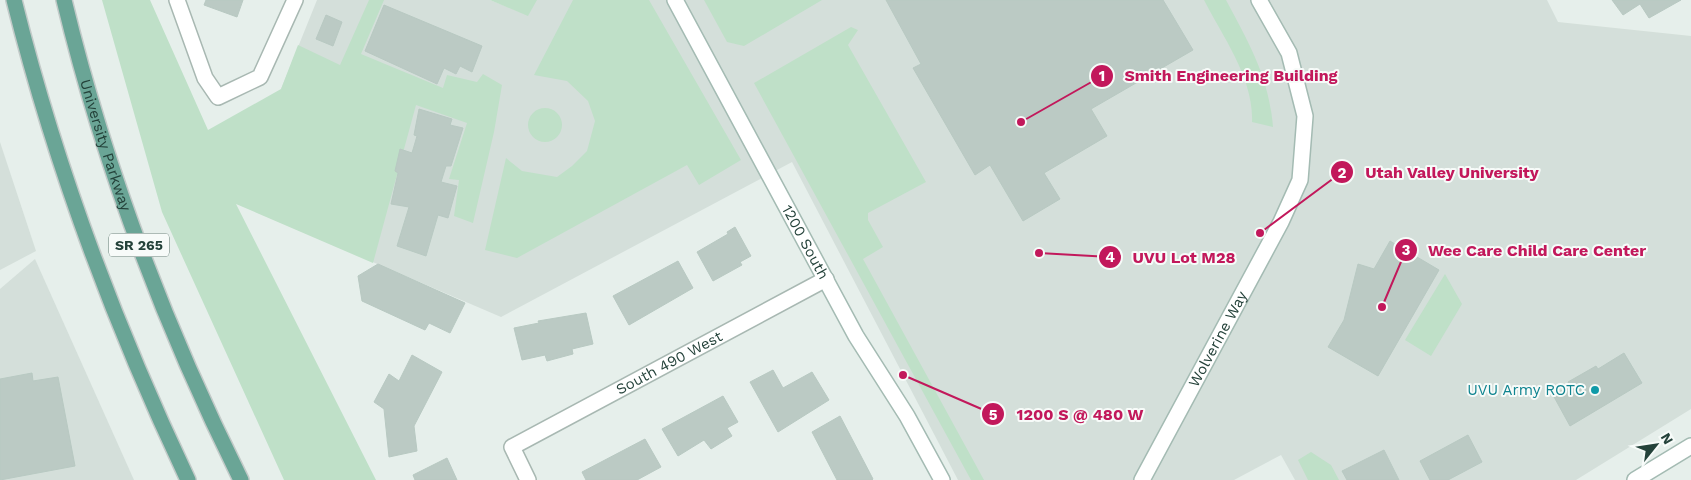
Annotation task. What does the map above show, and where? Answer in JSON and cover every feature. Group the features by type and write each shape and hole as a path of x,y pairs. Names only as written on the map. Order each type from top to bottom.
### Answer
{"main road":[{"name":"SR 265","path":"14,0 30,63 93,256 161,423 188,480"},
{"name":"University Parkway","path":"64,0 97,120 147,266 177,342 241,480"}],"street":[{"path":"177,0 204,78 218,97 260,77 295,0"},
{"name":"1200 South","path":"675,0 873,364 907,416 942,480"},
{"name":"Wolverine Way","path":"1142,480 1281,222 1300,180 1305,116 1288,53 1259,0"},
{"name":"South 490 West","path":"528,480 512,447 826,279"},
{"path":"1635,480 1691,446"}],"shaded area":[{"path":"317,0 490,0 528,15 536,0 1547,0 1558,22 1691,36 1691,409 1576,480 1295,480 1281,455 1234,480 958,480 792,162 501,317 235,203"},
{"path":"0,142 36,251 0,270"},
{"path":"35,259 134,480 0,480 0,289"}],"green space":[{"path":"102,0 150,0 208,130 281,89 298,45 340,65 369,0 384,0 361,54 443,88 447,75 477,82 483,74 502,85 494,132 473,223 454,216 459,180 449,179 467,123 416,105 373,263 236,204 376,480 284,480 162,212"},
{"path":"490,0 537,0 528,16"},
{"path":"573,0 649,0 741,160 699,185 687,165 517,258 485,250 506,158 522,171 557,177 572,166 587,151 595,121 588,101 567,81 534,75"},
{"path":"704,0 822,0 744,46 727,42"},
{"path":"1204,0 1226,0 1257,61 1267,92 1273,127 1252,122 1248,90 1243,74"},
{"path":"851,27 858,30 848,45 926,182 868,213 868,220 883,247 863,259 984,480 971,480 754,83"},
{"path":"545,108 557,113 562,125 557,137 545,142 533,137 528,125 533,113"},
{"path":"1445,274 1462,304 1431,356 1405,340"},
{"path":"1311,452 1331,465 1339,480 1308,480 1298,460"}],"building":[{"path":"206,0 243,0 237,17 204,5"},
{"path":"886,0 1163,0 1193,50 1091,109 1107,136 1044,173 1060,199 1023,221 990,165 975,175 913,68 921,64"},
{"path":"1612,0 1681,0 1649,18 1640,4 1623,15"},
{"path":"384,5 482,46 472,72 460,66 456,74 444,68 437,84 365,51"},
{"path":"326,15 342,22 333,46 316,39"},
{"path":"419,109 452,119 450,125 463,128 451,166 446,166 441,182 457,186 448,218 438,215 426,256 397,246 409,207 391,204 398,173 395,171 400,149 412,153 417,136 414,135"},
{"path":"735,227 751,256 740,262 742,265 713,281 697,252 728,234 727,232"},
{"path":"1390,241 1439,270 1378,376 1328,347 1344,320 1358,264 1374,269"},
{"path":"678,261 693,288 629,325 613,296"},
{"path":"378,264 465,303 450,333 429,323 425,330 362,301 358,276"},
{"path":"586,313 593,344 572,349 573,354 547,361 545,355 522,360 514,328 539,323 538,321"},
{"name":"UVU Army ROTC","path":"1624,353 1642,383 1570,426 1553,395 1570,386 1568,382 1596,366 1598,369"},
{"path":"412,355 442,372 414,426 417,451 389,457 384,409 374,402 389,374 399,381"},
{"path":"773,370 783,388 812,372 829,400 778,432 750,382"},
{"path":"32,373 33,381 58,377 75,466 0,480 0,379"},
{"path":"723,396 738,422 727,428 732,436 711,449 704,440 678,456 662,429"},
{"path":"840,416 872,480 837,480 812,432"},
{"path":"1468,435 1482,462 1448,480 1430,480 1420,461"},
{"path":"645,439 661,467 637,480 586,480 582,472"},
{"path":"1384,450 1399,480 1347,480 1342,471"},
{"path":"447,458 457,480 415,480 413,475"}],"place":[{"name":"Smith Engineering Building","path":"1021,122"},
{"name":"Utah Valley University","path":"1260,233"},
{"name":"UVU Lot M28","path":"1039,253"},
{"name":"Wee Care Child Care Center","path":"1382,307"},
{"name":"1200 S @ 480 W","path":"903,375"},
{"name":"UVU Army ROTC","path":"1595,390"}]}
